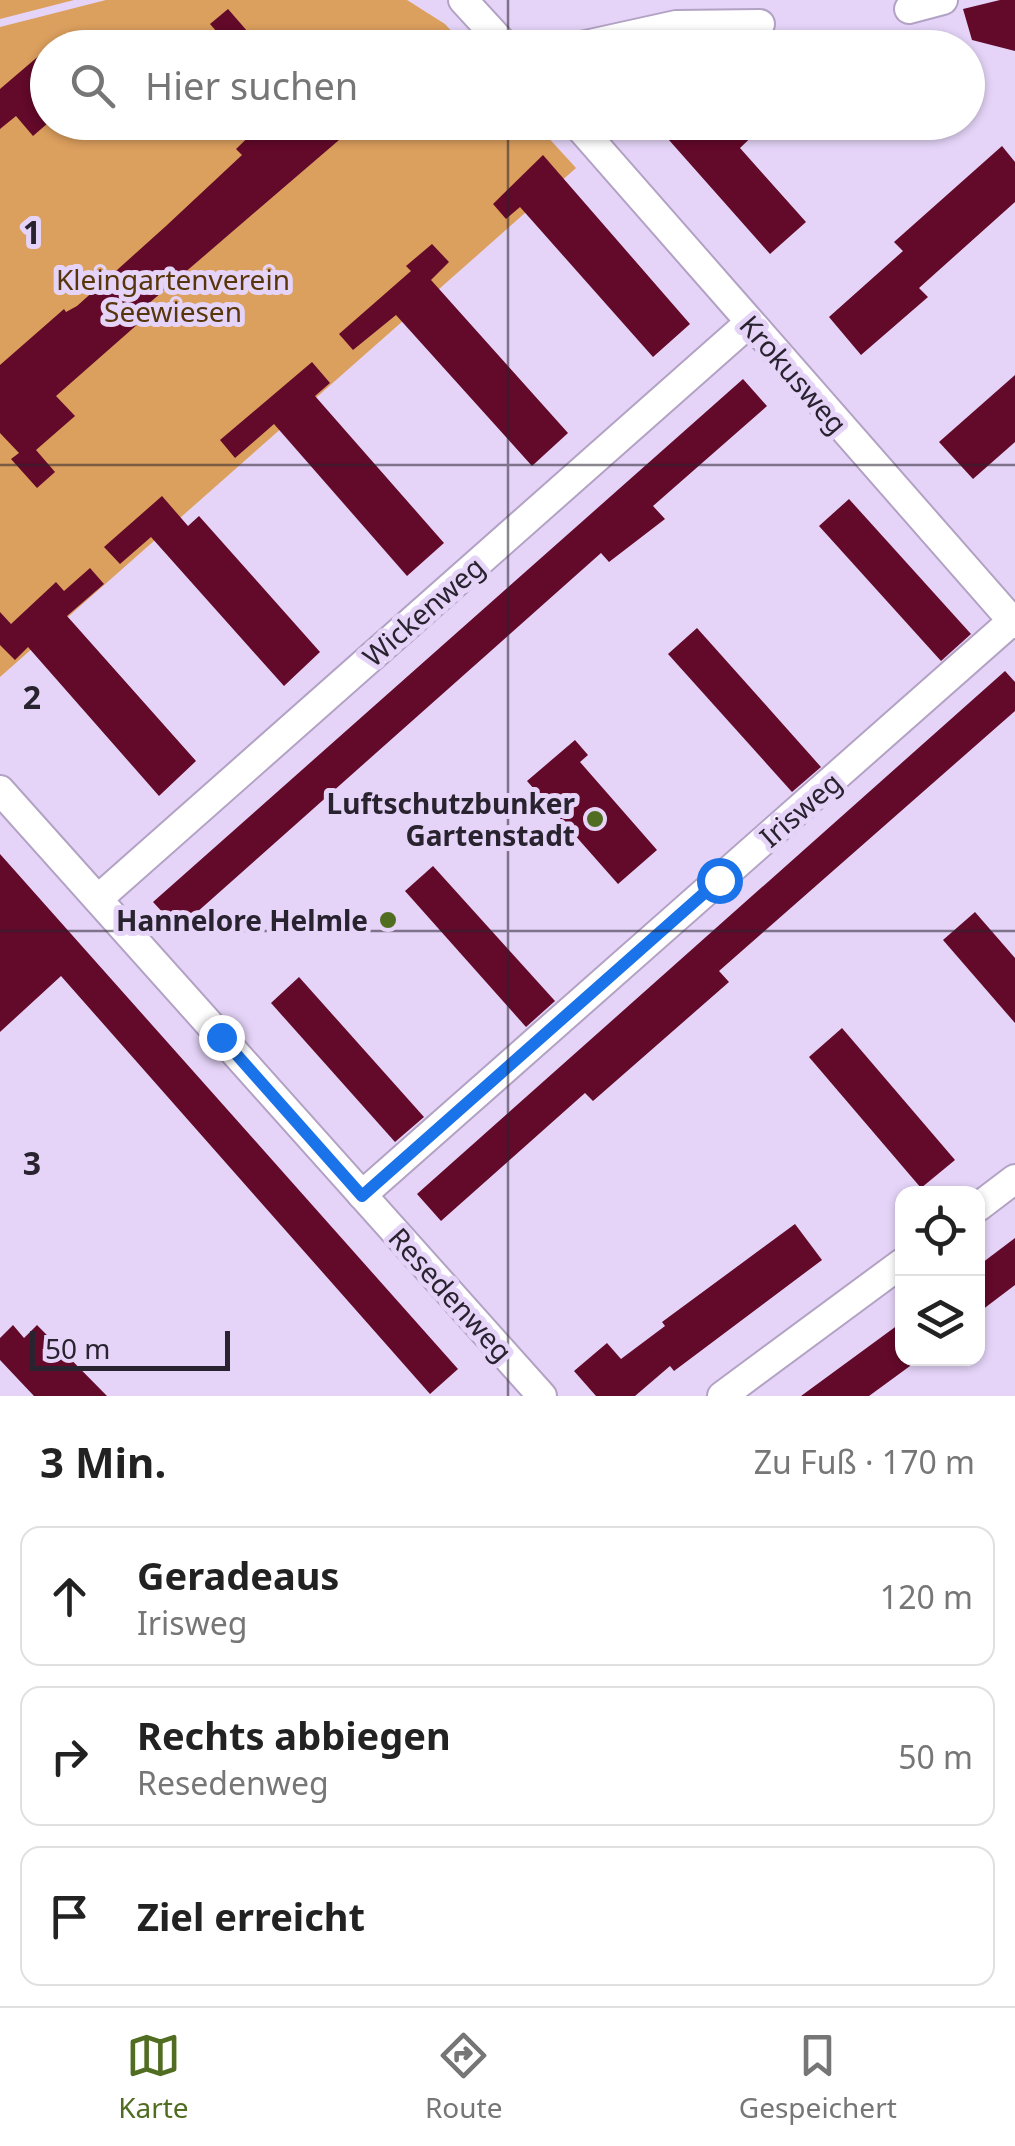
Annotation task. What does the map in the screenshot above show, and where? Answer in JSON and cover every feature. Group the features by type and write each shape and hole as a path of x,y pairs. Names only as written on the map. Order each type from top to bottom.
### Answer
{"street":[{"path":"464,0 491,30"},
{"path":"909,8 943,0"},
{"path":"653,30 676,25 760,24"},
{"name":"Krokusweg","path":"591,140 1014,623"},
{"name":"Wickenweg","path":"98,899 749,323"},
{"name":"Irisweg","path":"362,1196 1014,623"},
{"name":"Resedenweg","path":"0,790 542,1396"},
{"path":"985,1202 1015,1179"},
{"path":"722,1396 895,1268"}],"green space":[{"path":"0,0 74,0 0,19"},
{"name":"Kleingartenverein Seewiesen","path":"106,0 407,0 450,30 30,30 30,140 550,140 576,168 0,677 0,27"}],"building":[{"path":"1015,0 1015,51 985,43 985,30 969,30 963,9"},
{"path":"228,9 246,30 215,30 210,24"},
{"path":"30,63 30,132 16,116 0,129 0,89"},
{"path":"245,140 339,140 133,317 139,323 56,396 75,416 36,450 55,472 37,488 11,459 19,453 0,433 0,365 64,309 66,312 77,306 166,226 242,155 236,149"},
{"path":"669,140 748,140 740,148 806,222 770,254"},
{"path":"1002,146 1015,162 1015,202 919,288 928,297 861,355 829,317 903,251 894,242"},
{"path":"543,155 690,324 653,357 520,207 506,219 493,204"},
{"path":"432,244 449,262 431,280 568,433 532,466 396,315 353,350 339,334 411,271 406,266"},
{"path":"312,362 330,383 315,396 444,543 407,576 274,424 235,458 220,440"},
{"path":"1015,375 1015,442 973,479 939,442"},
{"path":"743,379 767,406 653,506 665,519 609,562 601,553 178,929 153,902"},
{"path":"162,496 188,526 199,516 320,652 284,686 151,537 120,564 104,547"},
{"path":"849,499 971,634 941,661 819,526"},
{"path":"90,568 104,584 67,616 196,761 159,796 28,647 15,660 0,645 0,612 11,624 56,582 64,591"},
{"path":"697,628 821,767 792,792 668,654"},
{"path":"1005,671 1015,682 1015,711 719,971 729,982 593,1101 585,1093 441,1221 417,1194"},
{"name":"Luftschutzbunker Gartenstadt","path":"575,740 588,755 580,762 657,850 618,884 527,781"},
{"path":"0,854 458,1369 430,1394 61,976 0,1032"},
{"path":"433,866 555,1001 526,1027 405,891"},
{"path":"975,912 1015,958 1015,1023 943,940"},
{"path":"299,977 424,1117 395,1142 271,1003"},
{"path":"842,1028 955,1160 919,1186 809,1057"},
{"path":"795,1224 822,1260 674,1371 670,1366 635,1396 596,1396 574,1371 607,1343 621,1359 665,1326 662,1322"},
{"path":"1015,1238 1015,1285 985,1308 985,1276 985,1261"},
{"path":"13,1325 24,1338 37,1325 107,1396 34,1396 0,1360 0,1338"},
{"path":"895,1327 895,1366 910,1366 869,1396 801,1396"}],"place":[{"name":"Luftschutzbunker Gartenstadt","path":"595,819"},
{"name":"Hannelore Helmle","path":"388,920"}],"route":[{"path":"221,1037 362,1196 719,880"}]}
